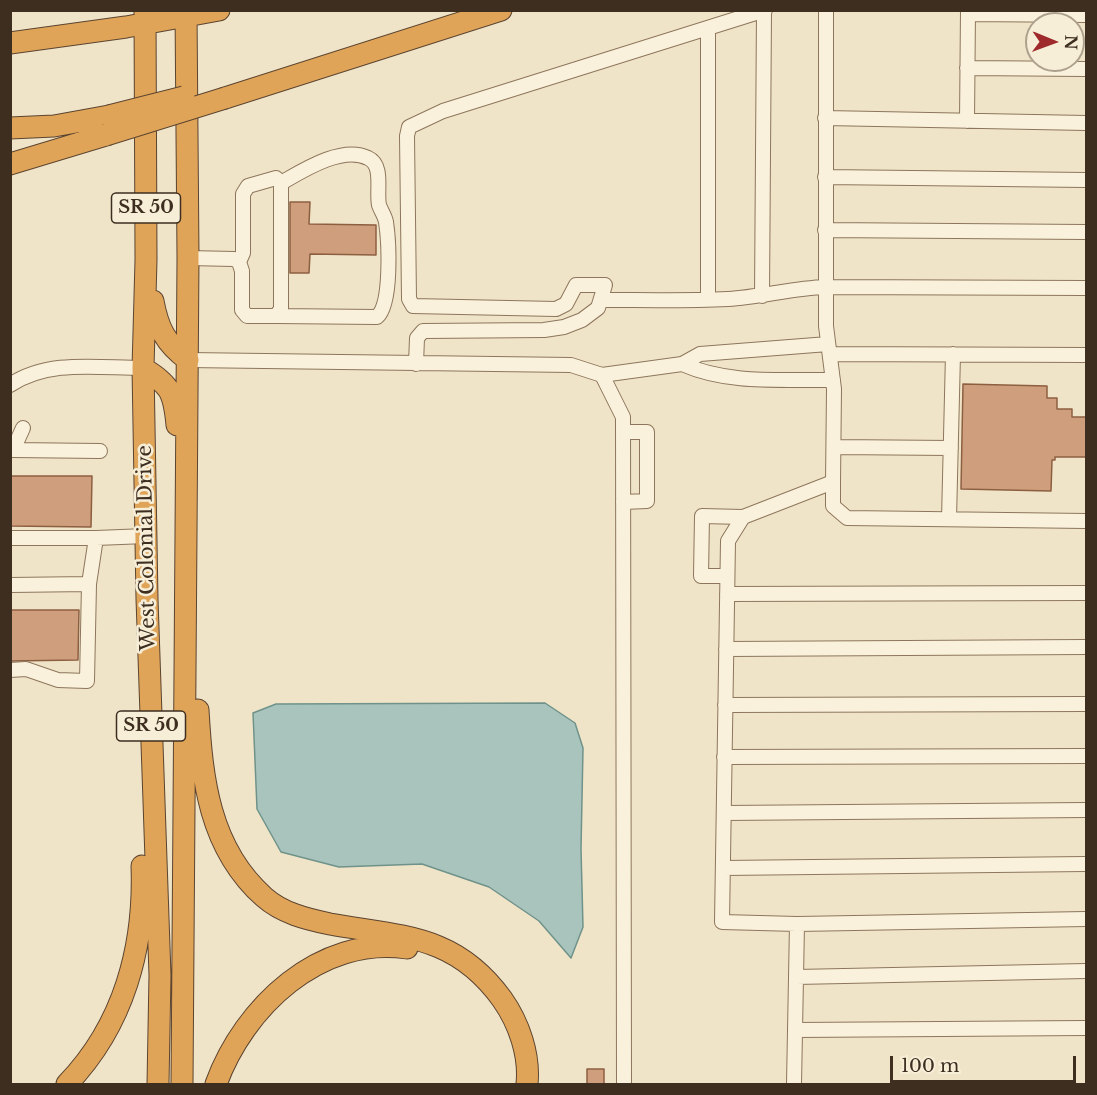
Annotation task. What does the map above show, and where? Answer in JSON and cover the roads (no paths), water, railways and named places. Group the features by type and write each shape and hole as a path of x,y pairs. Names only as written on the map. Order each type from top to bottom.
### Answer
{"highway":[{"path":"10,43 145,17 219,10"},
{"path":"10,164 107,125 501,10"},
{"name":"West Colonial Drive","path":"182,1084 188,360 186,14"},
{"name":"West Colonial Drive","path":"145,17 146,260 143,368 147,599 160,975 158,1084"},
{"path":"10,128 107,125"},
{"path":"146,260 158,327 169,344 188,360"},
{"path":"143,368 166,382 175,402 180,478 186,512 200,741 205,790 219,838 244,875 264,897 282,910 309,920 408,937 440,946 486,977 508,1008 524,1045 527,1084"},
{"path":"67,1084 102,1043 115,1018 128,985 141,919 143,894 136,692 147,599"},
{"path":"216,1084 231,1050 247,1026 285,986 317,964 348,952 375,947 417,950 435,956 453,966 483,990 506,1027 515,1061 517,1084"}],"street":[{"path":"826,10 825,230 829,349 833,380 832,506 847,518 1086,521"},
{"path":"416,364 417,338 428,329 554,329 582,320 598,308 605,285 576,285 566,304 556,309 413,306 409,299 406,136 409,127 443,111 764,11 762,296"},
{"path":"967,121 968,12 1086,15"},
{"path":"708,28 708,299"},
{"path":"967,68 1086,69"},
{"path":"825,118 1086,123"},
{"path":"188,258 234,259 239,262 242,271 242,310 247,316 377,317 387,299 387,226 380,206 377,169 373,162 367,157 339,156 281,183"},
{"path":"825,177 1086,180"},
{"path":"239,262 243,253 243,194 248,186 276,178 281,183 281,309 276,316"},
{"path":"825,230 1086,232"},
{"path":"602,300 762,296 799,288 826,287 1086,288"},
{"path":"188,360 571,365 602,375 682,364 700,354 829,349 953,354 1086,355"},
{"path":"949,519 953,354"},
{"path":"682,364 700,372 730,379 833,380"},
{"path":"10,385 24,375 46,369 143,368"},
{"path":"602,375 623,417 624,1084"},
{"path":"23,428 13,450 100,451"},
{"path":"623,432 647,432 646,501 623,501"},
{"path":"834,447 951,448"},
{"path":"727,576 701,576 702,516 743,517 833,482"},
{"path":"743,517 728,541 722,922 797,924 1086,919"},
{"path":"10,538 146,536"},
{"path":"10,670 26,669 58,680 87,681 89,584 96,538"},
{"path":"10,585 89,584"},
{"path":"727,594 1086,593"},
{"path":"726,649 1086,647"},
{"path":"725,705 1086,704"},
{"path":"724,758 1086,756"},
{"path":"724,813 1086,810"},
{"path":"723,868 1086,864"},
{"path":"794,1084 797,924"},
{"path":"796,977 1086,971"},
{"path":"795,1030 1086,1028"}],"water":[{"path":"545,703 575,723 583,748 581,849 583,927 571,958 539,921 489,887 422,864 339,867 281,852 257,809 253,713 276,704"}]}
